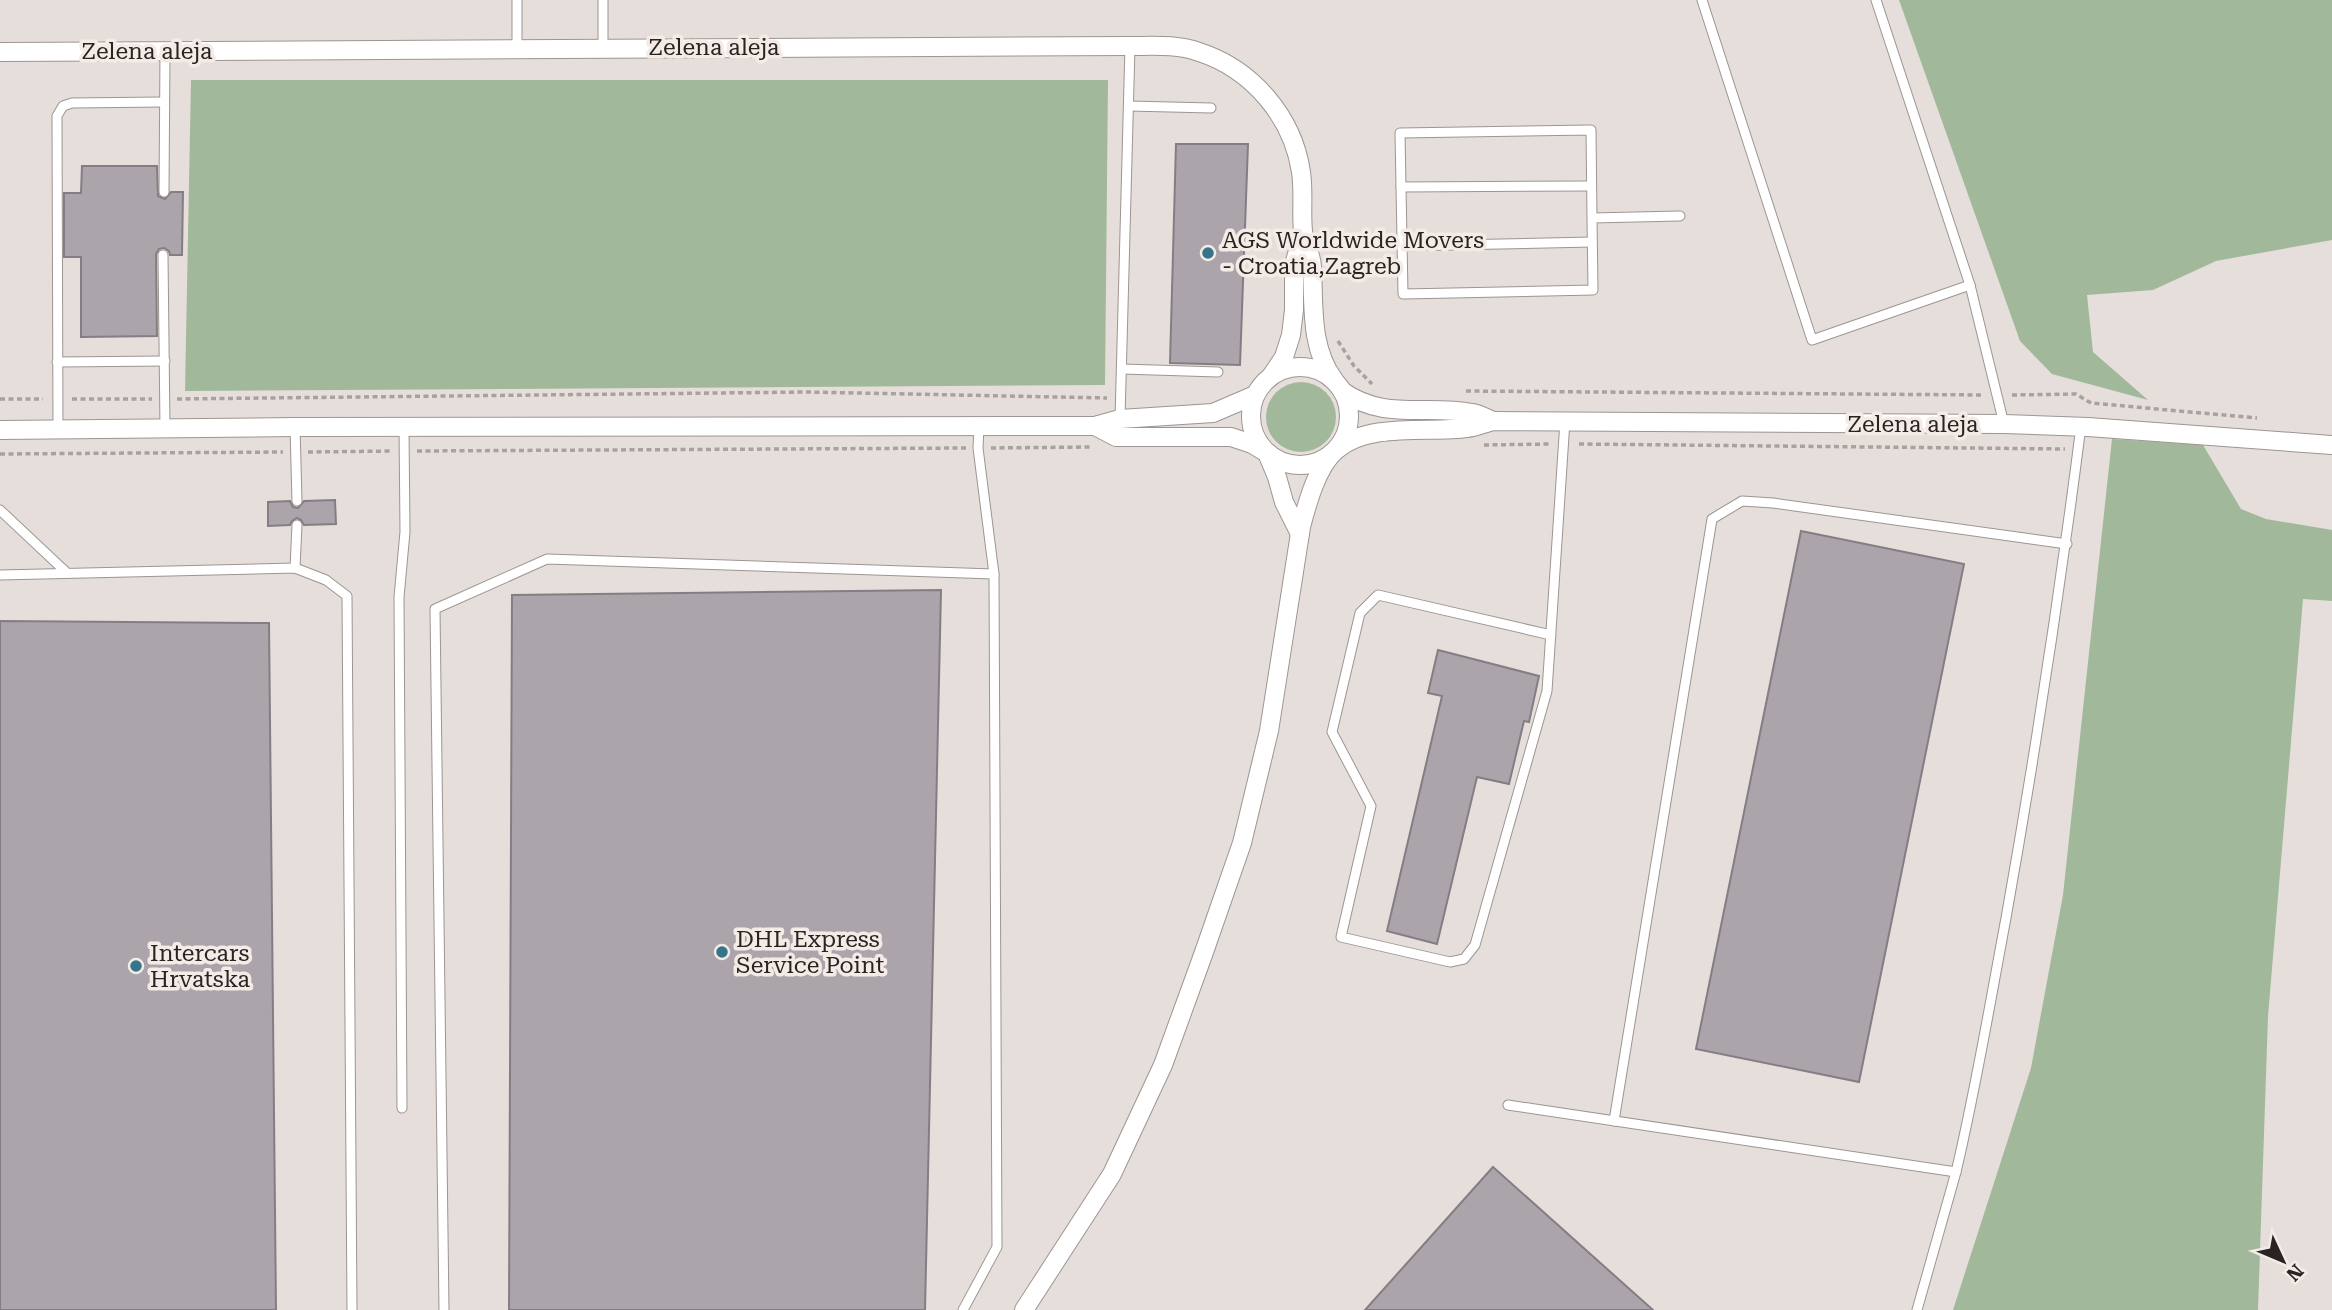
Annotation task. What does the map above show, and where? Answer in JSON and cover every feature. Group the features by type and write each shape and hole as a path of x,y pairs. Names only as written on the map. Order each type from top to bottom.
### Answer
{"street":[{"name":"Zelena aleja","path":"0,52 1130,46 1172,46 1198,51 1240,72 1271,102 1292,137 1300,164 1303,233 1312,261 1315,334 1321,360 1338,386 1349,416 1342,440 1334,451"},
{"name":"Zelena aleja","path":"0,430 1095,426 1121,419 1213,413 1255,395 1284,357 1291,335 1294,310 1294,265 1303,233"},
{"name":"Zelena aleja","path":"1272,375 1298,367 1311,368 1364,405 1386,409 1473,413 1493,421"},
{"path":"1255,395 1251,421 1259,444 1268,453 1284,502 1300,534"},
{"name":"Zelena aleja","path":"1095,426 1116,437 1231,437 1252,444 1289,464 1301,465 1324,458 1365,436 1386,432 1469,428 1493,421 2004,424 2085,427 2332,445"},
{"path":"1024,1310 1112,1174 1163,1065 1203,955 1242,843 1269,731 1300,534 1308,501 1317,478 1334,451"}],"lane":[{"path":"517,0 517,49"},
{"path":"603,0 603,48"},
{"path":"1702,0 1812,340 1970,285"},
{"path":"1876,0 1970,285 2004,424"},
{"path":"1121,419 1130,46"},
{"path":"164,192 165,51"},
{"path":"58,430 56,126 59,110 72,103 163,102"},
{"path":"1129,106 1210,108"},
{"path":"1591,130 1593,290 1403,294 1401,187 1400,134 1591,130"},
{"path":"1401,187 1591,186"},
{"path":"1592,218 1680,216"},
{"path":"1402,246 1592,242"},
{"path":"163,255 165,429"},
{"path":"57,362 164,361"},
{"path":"1122,369 1218,372"},
{"path":"1551,635 1378,595 1360,613 1332,732 1371,806 1341,937 1450,962 1464,959 1475,945 1547,691 1551,635 1564,444 1565,421"},
{"path":"964,1310 997,1247 994,574 978,448 979,426"},
{"path":"295,427 297,501"},
{"path":"402,1108 399,597 405,532 404,427"},
{"path":"1917,1310 1956,1172 1973,1100 2017,856 2067,544 2078,449 2085,427"},
{"path":"1614,1121 1712,519 1742,501 1773,503 2067,544"},
{"path":"0,510 67,573"},
{"path":"295,568 297,525"},
{"path":"444,1310 435,609 547,559 994,574"},
{"path":"0,575 295,568 326,580 347,596 352,1310"},
{"path":"1508,1105 1956,1172"}],"path":[{"path":"1315,334 1333,333 1354,366 1369,382 1377,386"},
{"path":"1456,391 1996,396 2076,394 2091,403 2194,413"},
{"path":"0,399 808,392 1121,398"},
{"path":"2085,427 2091,403"},
{"path":"1472,444 2078,449"},
{"path":"0,454 1096,447"}],"green space":[{"path":"1899,0 2332,0 2332,240 2216,261 2153,290 2087,295 2093,352 2148,400 2052,374 2020,341"},
{"path":"191,80 1108,80 1105,385 185,391"},
{"path":"1301,382 1326,392 1336,417 1326,442 1301,452 1276,442 1266,417 1276,392"},
{"path":"2112,439 2203,445 2241,509 2266,519 2332,530 2332,601 2303,599 2268,1016 2258,1310 1953,1310 2031,1068 2063,895"}],"building":[{"name":"AGS Worldwide Movers - Croatia,Zagreb","path":"1176,144 1248,144 1240,365 1170,363"},
{"path":"82,166 157,166 158,196 165,199 171,192 183,192 182,255 170,255 164,248 159,249 156,254 157,336 81,337 81,257 64,257 64,193 81,193"},
{"path":"335,500 336,524 304,525 297,518 290,525 268,526 268,502 290,501 293,507 298,508 304,501"},
{"path":"1801,531 1964,564 1859,1082 1696,1049"},
{"name":"DHL Express Service Point","path":"941,590 925,1310 509,1310 512,595"},
{"name":"Intercars Hrvatska","path":"0,621 269,623 276,1310 0,1310"},
{"path":"1438,650 1539,676 1529,722 1524,721 1509,784 1477,777 1437,944 1387,931 1442,696 1428,693"},
{"path":"1493,1167 1653,1310 1365,1310"}],"place":[{"name":"AGS Worldwide Movers - Croatia,Zagreb","path":"1208,253"},
{"name":"DHL Express Service Point","path":"722,952"},
{"name":"Intercars Hrvatska","path":"136,966"}]}
